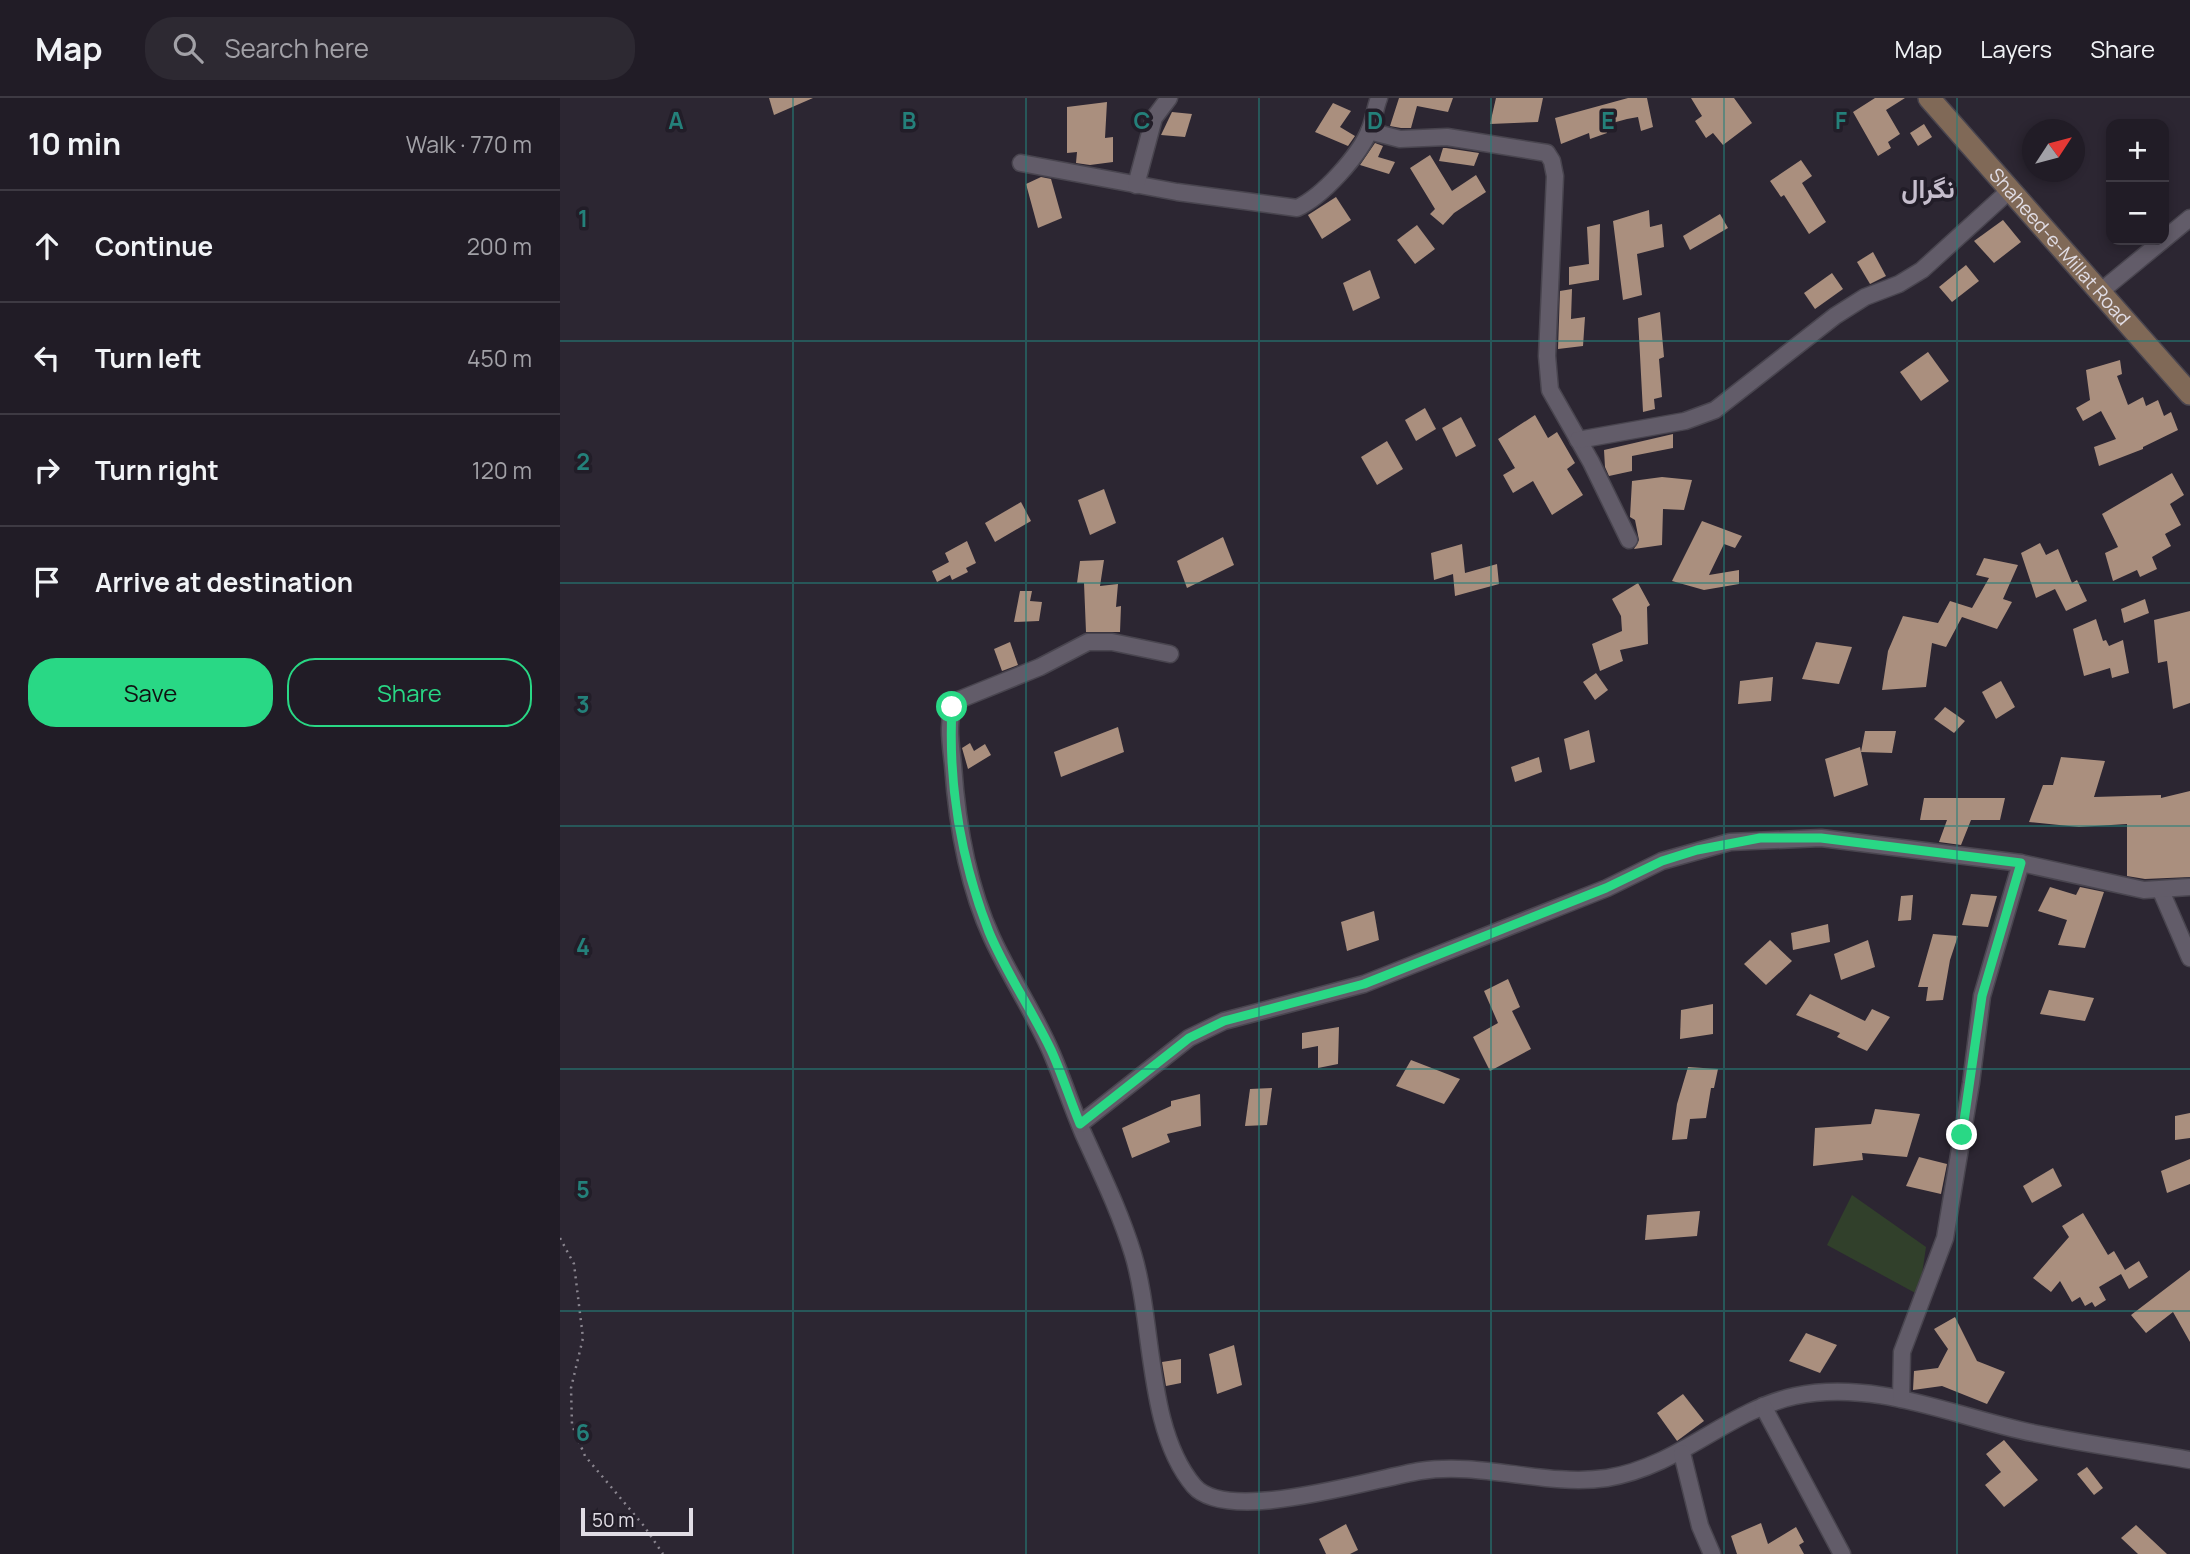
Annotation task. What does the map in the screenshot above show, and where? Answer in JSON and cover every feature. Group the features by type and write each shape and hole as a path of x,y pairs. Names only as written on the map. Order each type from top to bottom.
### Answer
{"main road":[{"name":"Shaheed-e-Millat Road","path":"1929,98 2190,394"}],"street":[{"path":"1136,184 1154,118 1170,98"},
{"path":"1021,163 1136,184 1297,208 1307,204 1339,174 1369,131 1380,98"},
{"path":"1369,131 1400,139 1447,137 1546,153 1552,161 1555,176 1547,356 1550,390 1629,540"},
{"path":"1578,440 1685,421 1715,410 1835,316 1865,297 1899,284 1922,270 2010,190"},
{"path":"2100,292 2190,218"},
{"path":"1170,654 1112,642 1088,642 1040,667 964,696 952,707 950,732 960,832 972,882 990,933 1050,1049 1124,1224 1149,1329 1152,1378 1168,1432 1183,1471 1205,1497 1232,1504 1265,1502 1427,1470 1482,1469 1601,1479 1638,1471 1682,1453 1763,1406 1796,1396 1840,1392 1901,1399 2031,1433 2190,1460"},
{"path":"1080,1124 1189,1038 1224,1021 1364,984 1606,888 1662,861 1697,850 1760,838 1821,838 2021,863 2144,890 2161,891 2190,887"},
{"path":"1901,1399 1902,1352 1945,1238 1971,1083 1982,996 2021,863"},
{"path":"2161,891 2190,958"},
{"path":"1763,1406 1842,1554"},
{"path":"1682,1453 1700,1526 1712,1554"}],"path":[{"path":"560,1238 574,1264 583,1338 571,1388 572,1424 585,1456 644,1526 663,1554"}],"green space":[{"path":"1852,1195 1926,1247 1919,1295 1827,1245"}],"building":[{"path":"769,98 813,98 774,115"},
{"path":"1399,98 1453,98 1448,112 1417,106 1411,128 1401,128 1390,126"},
{"path":"1496,98 1543,98 1538,122 1490,124"},
{"path":"1628,98 1647,98 1653,127 1641,131 1638,117 1627,119 1605,125 1607,133 1590,139 1589,133 1561,144 1555,118"},
{"path":"1691,98 1734,98 1752,123 1723,145 1713,133 1706,138 1695,121 1702,116"},
{"path":"1875,98 1905,98 1886,110 1900,134 1888,142 1891,148 1878,156 1853,112"},
{"path":"1107,102 1105,138 1113,137 1113,162 1090,165 1076,163 1077,152 1067,153 1067,107"},
{"path":"1333,103 1351,111 1340,127 1355,136 1348,146 1315,132"},
{"path":"1172,112 1192,114 1185,137 1161,135"},
{"path":"1924,124 1932,137 1918,146 1910,133"},
{"path":"1375,143 1383,146 1378,157 1395,162 1389,174 1360,165"},
{"path":"1443,148 1479,153 1474,166 1439,161"},
{"path":"1430,155 1452,191 1476,175 1486,192 1454,213 1443,225 1430,214 1435,209 1410,168"},
{"path":"1801,160 1812,176 1802,183 1826,222 1809,234 1784,195 1781,197 1770,181"},
{"path":"1041,177 1051,179 1062,218 1038,228 1026,184"},
{"path":"1336,197 1351,220 1322,239 1308,215"},
{"path":"1649,210 1650,227 1662,224 1664,247 1637,254 1642,295 1623,300 1613,221"},
{"path":"1720,214 1728,228 1690,250 1683,236"},
{"path":"2003,220 2021,242 1994,263 1974,241"},
{"path":"1600,224 1599,280 1569,285 1569,267 1589,264 1587,227"},
{"path":"1417,225 1435,249 1415,264 1397,240"},
{"path":"1873,252 1886,276 1870,284 1857,262"},
{"path":"1966,265 1979,281 1952,302 1939,287"},
{"path":"1370,270 1380,298 1353,311 1343,283"},
{"path":"1832,273 1843,289 1815,309 1804,293"},
{"path":"1572,289 1571,319 1585,317 1583,346 1558,349 1560,291"},
{"path":"1660,312 1664,357 1659,359 1662,397 1654,399 1655,409 1643,412 1638,318"},
{"path":"1928,352 1949,381 1921,401 1900,372"},
{"path":"2120,360 2122,374 2117,376 2128,405 2143,397 2146,406 2158,400 2164,416 2171,412 2178,430 2143,449 2099,466 2094,447 2116,439 2101,411 2083,421 2076,408 2090,400 2086,370"},
{"path":"1425,408 1436,429 1416,441 1405,420"},
{"path":"1535,415 1548,438 1557,432 1575,463 1567,469 1583,495 1552,515 1533,481 1513,493 1503,475 1515,468 1498,439"},
{"path":"1461,417 1476,446 1456,457 1442,428"},
{"path":"1673,434 1673,448 1632,456 1632,471 1609,476 1605,467 1604,450"},
{"path":"1387,441 1403,469 1377,485 1361,457"},
{"path":"2172,473 2184,495 2170,504 2181,525 2165,534 2171,546 2152,557 2157,569 2140,577 2137,570 2113,581 2105,553 2118,547 2102,514"},
{"path":"1662,477 1692,480 1684,510 1663,509 1662,545 1634,549 1639,540 1635,520 1630,517 1632,481"},
{"path":"1104,489 1116,523 1090,535 1078,500"},
{"path":"1021,502 1031,521 995,542 985,523"},
{"path":"1702,521 1742,536 1735,548 1724,544 1709,575 1739,570 1739,584 1704,590 1672,581"},
{"path":"1223,537 1234,565 1187,588 1177,561"},
{"path":"967,541 976,563 966,568 968,572 952,580 950,575 937,582 932,571 949,562 945,553"},
{"path":"2040,543 2046,555 2058,549 2072,583 2077,580 2087,601 2066,611 2055,589 2036,598 2021,553"},
{"path":"1462,544 1465,573 1497,564 1499,584 1455,596 1453,574 1434,580 1431,553"},
{"path":"1984,558 2018,565 2003,599 2012,602 1997,629 1962,617 1946,647 1932,643 1926,687 1882,690 1888,651 1903,616 1938,623 1950,601 1972,608 1989,578 1976,575"},
{"path":"1104,560 1100,586 1118,584 1116,607 1121,606 1120,632 1086,632 1084,583 1077,583 1080,561"},
{"path":"1638,583 1650,605 1647,607 1648,644 1620,650 1623,661 1600,671 1592,644 1622,631 1621,616 1612,599"},
{"path":"1020,591 1032,591 1030,601 1042,602 1039,621 1014,622"},
{"path":"2145,599 2149,613 2124,623 2121,609"},
{"path":"2190,611 2190,703 2173,709 2167,661 2158,663 2154,620"},
{"path":"2096,619 2103,641 2106,640 2109,646 2123,640 2129,673 2112,678 2110,668 2084,676 2073,629"},
{"path":"1010,642 1018,665 1002,671 994,649"},
{"path":"1816,642 1852,647 1839,684 1802,679"},
{"path":"1596,673 1608,690 1595,700 1583,682"},
{"path":"1773,677 1771,701 1738,704 1740,681"},
{"path":"2001,681 2015,707 1996,719 1982,692"},
{"path":"1945,707 1965,721 1954,733 1934,719"},
{"path":"1118,727 1124,752 1061,777 1054,752"},
{"path":"1589,730 1595,762 1570,770 1564,739"},
{"path":"1865,731 1896,731 1892,753 1861,752"},
{"path":"970,743 974,751 985,744 991,755 968,769 962,748"},
{"path":"1860,747 1868,785 1834,797 1825,759"},
{"path":"1539,757 1542,772 1515,782 1511,767"},
{"path":"2061,757 2105,761 2094,797 2161,795 2161,798 2190,791 2190,877 2145,879 2127,876 2127,824 2079,827 2029,822 2043,785 2053,785"},
{"path":"1924,798 2005,798 2000,820 1971,820 1961,845 1939,842 1947,820 1920,820"},
{"path":"2050,887 2076,895 2080,887 2104,892 2085,948 2058,945 2067,920 2038,911"},
{"path":"1971,894 1997,896 1988,927 1962,925"},
{"path":"1913,895 1911,920 1898,921 1901,896"},
{"path":"1374,911 1379,940 1347,951 1341,922"},
{"path":"1828,924 1830,942 1793,950 1791,933"},
{"path":"1933,934 1958,936 1950,960 1943,1000 1926,1001 1928,987 1918,987"},
{"path":"1770,940 1792,961 1766,985 1744,964"},
{"path":"1868,940 1875,967 1841,980 1834,954"},
{"path":"1508,979 1520,1007 1512,1011 1531,1049 1490,1071 1473,1037 1498,1023 1484,991"},
{"path":"2049,990 2094,998 2085,1021 2040,1014"},
{"path":"1810,994 1865,1021 1872,1009 1890,1017 1867,1051 1837,1037 1840,1033 1796,1015"},
{"path":"1713,1004 1713,1034 1680,1039 1681,1010"},
{"path":"1339,1027 1338,1064 1318,1068 1318,1046 1302,1049 1302,1033"},
{"path":"1411,1060 1460,1079 1444,1104 1396,1086"},
{"path":"1688,1067 1718,1069 1714,1088 1711,1088 1706,1118 1690,1119 1687,1139 1672,1140 1677,1104"},
{"path":"1272,1088 1267,1125 1245,1126 1250,1089"},
{"path":"1200,1094 1201,1126 1167,1134 1170,1142 1132,1158 1122,1128 1171,1106 1171,1101"},
{"path":"1875,1109 1920,1114 1907,1157 1862,1153 1863,1160 1813,1166 1815,1128 1871,1124"},
{"path":"2190,1113 2190,1138 2175,1140 2175,1116"},
{"path":"1919,1157 1947,1164 1941,1194 1906,1186"},
{"path":"2190,1159 2190,1184 2167,1193 2161,1171"},
{"path":"2053,1168 2062,1186 2032,1203 2023,1186"},
{"path":"1700,1211 1697,1236 1645,1240 1647,1215"},
{"path":"2083,1213 2108,1255 2114,1251 2125,1270 2139,1261 2148,1277 2129,1289 2121,1274 2099,1287 2106,1300 2095,1307 2092,1302 2085,1306 2080,1297 2072,1302 2060,1281 2051,1292 2033,1278 2069,1237 2062,1226"},
{"path":"2190,1270 2190,1342 2173,1312 2146,1333 2131,1315"},
{"path":"1955,1317 1977,1361 2005,1372 1987,1404 1942,1386 1913,1390 1914,1371 1938,1368 1948,1349 1934,1329"},
{"path":"1806,1333 1837,1345 1820,1373 1789,1361"},
{"path":"1234,1345 1242,1385 1217,1394 1209,1354"},
{"path":"1181,1359 1181,1383 1166,1386 1162,1362"},
{"path":"1683,1394 1704,1421 1677,1441 1657,1413"},
{"path":"2004,1440 2038,1480 2004,1507 1985,1485 2001,1472 1986,1454"},
{"path":"2087,1467 2103,1488 2094,1495 2077,1474"},
{"path":"1761,1523 1768,1544 1796,1527 1804,1542 1799,1545 1804,1554 1737,1554 1731,1536"},
{"path":"1346,1524 1358,1550 1350,1554 1326,1554 1319,1539"},
{"path":"2136,1525 2167,1554 2138,1554 2121,1538"}],"district":[{"name":"نگرال","path":"1928,189"}],"route":[{"path":"952,707 950,732 953,772 960,832 972,882 990,933 1034,1023 1050,1049 1080,1124 1123,1093 1189,1038 1224,1021 1364,984 1606,888 1662,861 1697,850 1760,838 1821,838 2021,863 1982,996 1962,1135"}]}
